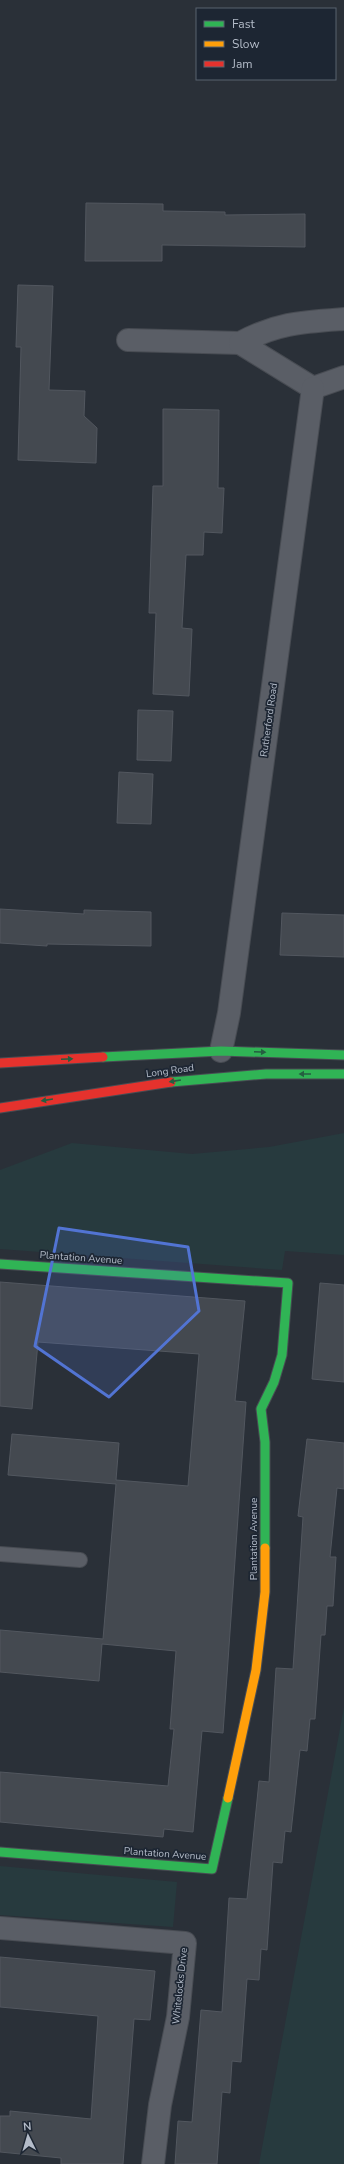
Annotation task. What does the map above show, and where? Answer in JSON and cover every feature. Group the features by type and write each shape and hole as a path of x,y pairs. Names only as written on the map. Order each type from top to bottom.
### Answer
{"street":[{"path":"128,340 240,343 263,331 295,323 344,319"},
{"path":"240,343 313,388 344,377"},
{"name":"Rutherford Road","path":"221,1051 230,1006 313,388"},
{"name":"Long Road","path":"0,1063 221,1051 344,1055"},
{"name":"Long Road","path":"0,1108 189,1079 266,1074 344,1074"},
{"name":"Plantation Avenue","path":"0,1264 288,1283 282,1355 274,1382 261,1409 265,1442 265,1592 256,1670 212,1868 0,1852"},
{"name":"Whitelocks Drive","path":"0,1928 185,1943 178,2017 160,2105 153,2164"}],"lane":[{"path":"0,1554 80,1560"}],"highlighted area":[{"path":"59,1228 188,1247 199,1311 109,1397 35,1346"}],"green space":[{"path":"344,1133 344,1255 285,1251 282,1270 0,1249 0,1170 72,1143 192,1154 269,1147"},
{"path":"344,1707 344,2164 259,2164"},
{"path":"0,1866 177,1882 173,1927 0,1915"}],"building":[{"path":"86,203 163,204 163,211 225,212 225,215 305,214 305,247 162,245 162,261 85,261"},
{"path":"18,285 53,286 49,390 85,391 84,416 97,428 96,463 18,460 21,347 16,347"},
{"path":"163,409 219,410 218,488 224,488 222,533 204,532 203,555 186,555 182,628 192,629 189,696 153,694 156,613 149,613 153,486 163,486"},
{"path":"138,710 173,711 171,761 137,760"},
{"path":"119,772 153,774 151,824 117,823"},
{"path":"0,909 84,914 84,910 151,912 151,946 47,944 47,946 0,943"},
{"path":"282,913 344,915 344,957 280,955"},
{"path":"0,1282 245,1301 235,1401 246,1402 223,1733 202,1731 193,1832 164,1829 163,1837 0,1822 0,1772 168,1786 174,1729 170,1729 176,1651 102,1644 99,1681 0,1672 0,1630 103,1639 116,1484 8,1475 12,1434 119,1443 116,1480 188,1486 199,1354 38,1342 32,1409 0,1406"},
{"path":"320,1283 344,1285 344,1382 312,1379"},
{"path":"307,1439 344,1443 344,1489 337,1488 330,1557 336,1557 333,1606 327,1606 325,1635 321,1635 315,1719 310,1719 307,1751 300,1750 291,1832 285,1831 282,1863 273,1862 267,1950 261,1949 259,1980 247,1979 241,2062 232,2061 230,2093 222,2092 217,2164 175,2164 178,2121 192,2122 201,2010 222,2012 229,1898 247,1899 259,1781 269,1782 276,1668 293,1669 303,1517 298,1516"},
{"path":"0,1957 155,1971 150,2020 134,2019 123,2164 61,2164 61,2158 0,2152 0,2116 10,2116 10,2111 91,2119 98,2016 0,2007"}],"traffic: fast":[{"path":"103,1057 221,1051 344,1055"},
{"path":"171,1082 266,1074 344,1074"},
{"path":"0,1264 288,1283 282,1355 274,1382 261,1409 265,1442 265,1548"},
{"path":"0,1852 212,1869 228,1798"}],"traffic: slow":[{"path":"228,1798 256,1670 265,1592 265,1548"}],"traffic: jam":[{"path":"0,1063 103,1057"},
{"path":"0,1108 171,1082"}]}
